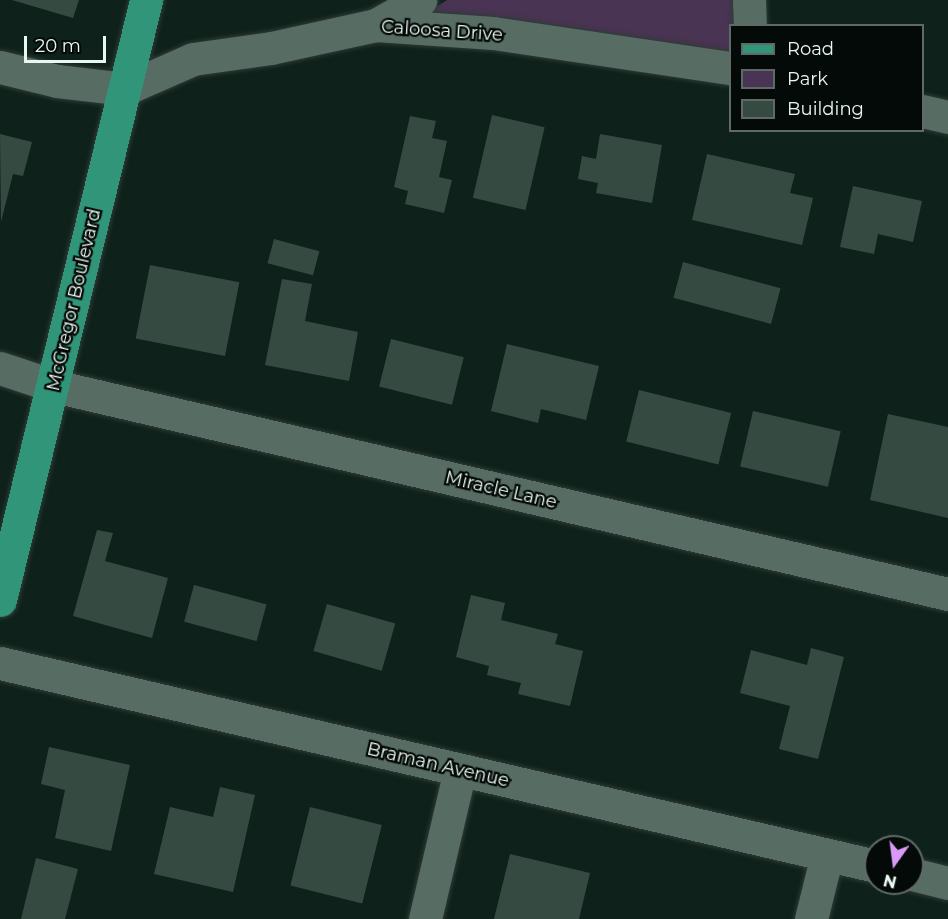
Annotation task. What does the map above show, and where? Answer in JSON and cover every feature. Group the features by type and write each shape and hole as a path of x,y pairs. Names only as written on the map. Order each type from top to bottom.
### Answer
{"main road":[{"name":"McGregor Boulevard","path":"0,600 54,386 146,0"}],"street":[{"path":"376,26 420,0"},
{"path":"749,0 750,24"},
{"name":"Caloosa Drive","path":"125,88 193,59 271,48 376,26 493,33 729,68"},
{"path":"0,68 57,81 125,88"},
{"path":"924,111 948,117"},
{"name":"Miracle Lane","path":"0,368 54,386 948,594"},
{"name":"Braman Avenue","path":"0,663 864,863"},
{"path":"425,919 460,770"},
{"path":"811,919 827,855"},
{"path":"924,877 948,883"}],"green space":[{"path":"447,0 736,0 739,24 729,24 729,52 433,16 433,9"}],"building":[{"path":"12,0 79,0 73,18"},
{"path":"492,115 545,127 525,210 473,198"},
{"path":"410,116 436,121 432,138 447,141 439,177 452,180 444,213 405,204 408,191 394,187"},
{"path":"0,134 32,142 23,176 13,174 1,222"},
{"path":"600,134 662,145 652,203 596,193 598,183 578,179 582,156 596,159"},
{"path":"707,154 795,174 790,193 813,198 802,245 692,220"},
{"path":"853,186 922,201 913,242 878,234 874,254 840,247"},
{"path":"274,239 319,251 313,275 268,263"},
{"path":"683,262 781,288 771,324 673,298"},
{"path":"150,265 239,282 225,356 136,339"},
{"path":"282,279 312,284 305,321 358,332 349,381 265,365"},
{"path":"391,339 464,357 452,405 379,387"},
{"path":"507,344 599,366 586,420 541,409 538,423 491,411"},
{"path":"639,390 731,413 718,464 626,441"},
{"path":"753,411 841,431 828,487 740,467"},
{"path":"888,414 948,427 948,518 870,500"},
{"path":"97,530 113,533 105,561 168,578 152,638 73,616"},
{"path":"194,585 266,604 257,641 184,622"},
{"path":"471,595 505,603 501,620 558,634 555,644 583,651 570,706 518,694 521,683 487,675 489,666 456,657"},
{"path":"327,604 395,624 382,671 313,651"},
{"path":"811,648 844,657 818,759 779,749 790,706 740,693 751,650 807,665"},
{"path":"49,747 130,765 111,851 55,838 65,790 41,784"},
{"path":"220,787 255,795 233,892 154,874 170,807 213,817"},
{"path":"310,807 382,825 362,903 290,886"},
{"path":"510,854 590,873 579,919 494,919"},
{"path":"36,858 78,869 65,919 21,919"}]}
